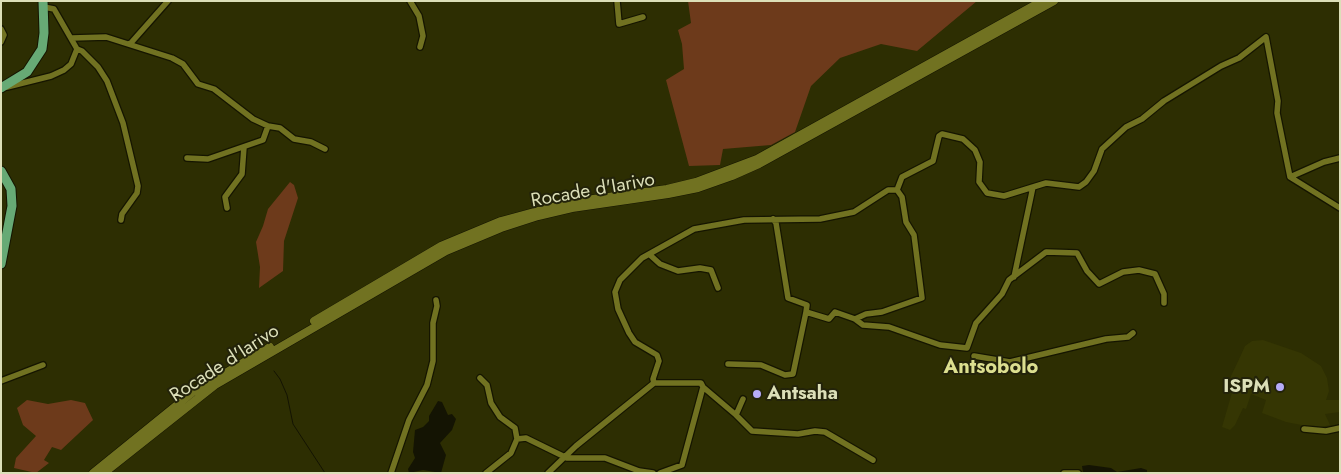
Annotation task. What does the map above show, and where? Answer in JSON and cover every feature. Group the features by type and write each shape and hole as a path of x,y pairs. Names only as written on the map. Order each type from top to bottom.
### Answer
{"main road":[{"name":"Rocade d'Iarivo","path":"93,473 193,392 441,246 501,221 538,210 571,202 667,189 729,171 757,159 1042,1"},
{"name":"Rocade d'Iarivo","path":"104,473 215,385 446,251 501,228 538,216 572,208 698,188 732,176 760,164 1054,1"},
{"path":"1,88 18,80 34,63 42,49 44,33 43,4"},
{"path":"1,171 11,189 12,206 1,264"}],"street":[{"path":"130,44 168,1"},
{"path":"410,1 419,16 423,36 420,47"},
{"path":"617,1 620,24 642,17"},
{"path":"1,88 51,76 64,70 71,64 77,49 72,38 54,10 43,4"},
{"path":"1,29 4,35 1,42"},
{"path":"72,38 106,37 183,64 198,84 214,89 253,119 268,126 280,128 294,139 311,142 325,149"},
{"path":"897,190 902,177 933,161 939,136 942,134 964,139 975,150 980,162 979,182 984,191 1004,196 1046,183 1063,183 1079,187 1083,185 1094,171 1102,149 1111,139 1126,127 1148,115 1164,101 1221,66 1239,58 1266,37 1278,101 1276,112 1290,177 1340,208"},
{"path":"77,49 82,50 98,67 107,81 123,123 138,186 136,193 122,214 121,220"},
{"path":"187,158 208,159 264,140 268,126"},
{"path":"227,208 225,197 242,174 244,147"},
{"path":"1290,177 1324,162 1340,158"},
{"path":"1014,277 1033,187"},
{"path":"654,383 653,379 659,361 658,355 635,342 628,333 618,309 615,292 624,276 642,258 694,229 744,220 773,218 802,220 832,217 854,212 888,190 897,190"},
{"path":"855,319 922,298 914,235 906,222 902,197 897,190"},
{"path":"728,364 761,365 785,375 793,374 807,304 788,298 776,223 773,218"},
{"path":"806,312 830,319 835,312 855,319 864,325 889,327 940,345 967,348 976,323 1014,277 1046,252 1077,253 1087,271 1098,284 1123,272 1139,270 1155,274 1164,294 1164,303"},
{"path":"650,255 660,264 678,271 700,268 711,270 718,288"},
{"path":"391,473 409,420 427,385 433,360 433,323 437,306 436,300"},
{"path":"974,356 1010,362 1106,340 1128,337 1133,333"},
{"path":"1,381 43,365"},
{"path":"480,378 487,385 491,403 500,417 515,428 517,439 511,453 486,473"},
{"path":"548,473 566,458 576,446 654,383 701,383 703,387 752,431 798,434 815,431 825,432 873,460"},
{"path":"660,473 682,465 703,387"},
{"path":"736,415 743,399"},
{"path":"1304,429 1326,431 1340,428"},
{"path":"517,439 526,438 566,458 605,458 639,471 652,473"},
{"path":"1064,473 1078,473"}],"shaded area":[{"path":"688,1 977,1 917,51 881,44 840,58 811,86 795,132 771,145 723,149 720,165 689,166 666,80 684,69 682,44 678,30 691,23"},
{"path":"290,182 294,185 298,198 284,241 283,271 259,288 260,267 256,242 268,209"},
{"name":"ISPM","path":"1263,340 1301,353 1321,366 1327,378 1329,391 1326,400 1340,400 1340,412 1325,414 1330,425 1317,428 1286,422 1262,413 1266,400 1251,394 1246,409 1243,408 1235,425 1230,430 1222,427 1233,389 1230,385 1231,376 1245,346 1252,341"},
{"path":"27,400 48,404 71,400 85,403 93,420 61,450 52,447 44,460 49,463 36,473 14,468 16,458 36,436 23,425 17,408"},
{"path":"438,401 442,402 448,415 452,414 456,419 452,430 440,443 446,455 441,473 423,470 409,473 408,469 415,458 413,452 415,430 423,427 429,421 429,416"},
{"path":"1082,466 1111,468 1117,472 1141,468 1147,470 1147,473 1083,472"}],"waterway":[{"path":"274,371 287,395 293,424 325,473"}],"place":[{"name":"ISPM","path":"1280,387"},
{"name":"Antsaha","path":"757,394"}],"district":[{"name":"Antsobolo","path":"991,368"}]}
